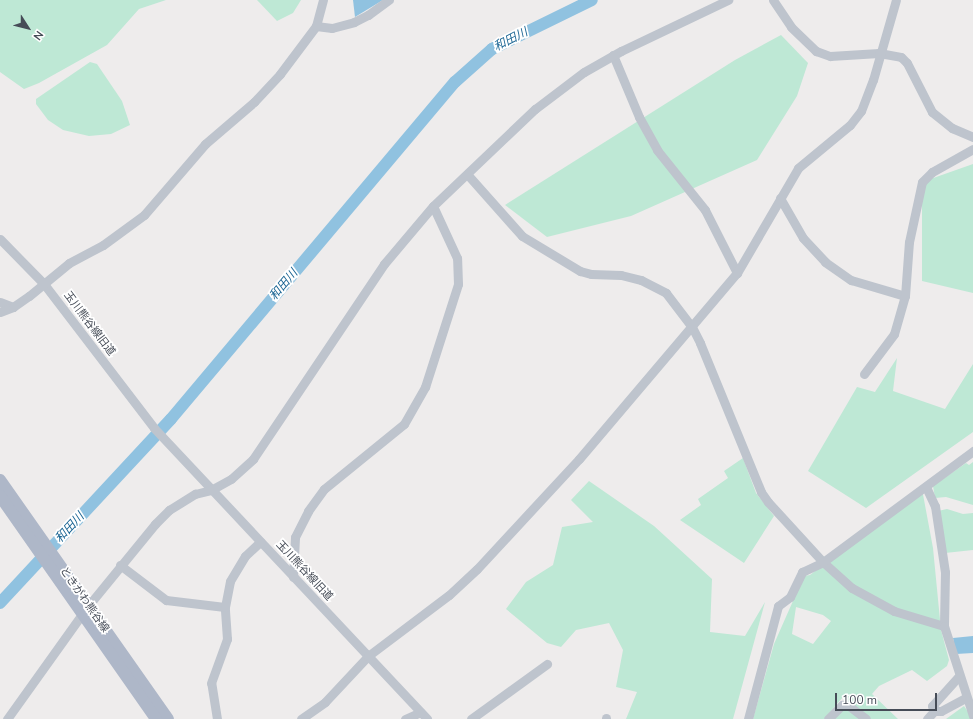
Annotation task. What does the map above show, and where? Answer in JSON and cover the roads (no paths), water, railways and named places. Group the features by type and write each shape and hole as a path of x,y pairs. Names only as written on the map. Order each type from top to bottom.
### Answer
{"main road":[{"name":"ときがわ熊谷線","path":"0,480 30,532"},
{"name":"ときがわ熊谷線","path":"0,496 30,532 60,574 156,719"},
{"name":"ときがわ熊谷線","path":"85,610 168,719"}],"street":[{"path":"0,312 12,307 44,284 68,263 103,245 144,215 205,144 265,91 316,26 323,0"},
{"path":"316,26 332,28 354,22 368,15 389,0"},
{"path":"7,719 85,610 120,565 169,510 195,494 211,490 231,479 253,459 384,264 433,206 535,109 584,72 613,55 728,0"},
{"path":"773,0 791,27 816,51 830,56 879,53 901,57 906,63 932,112 952,128 973,137"},
{"path":"302,719 325,702 368,656 449,596 477,569 579,460 737,273 763,232 780,198 798,168 850,125 861,111 873,80 879,53 896,0"},
{"path":"613,55 639,116 657,150 705,210 737,273"},
{"path":"864,374 894,334 905,296 909,242 922,182 932,172 973,149"},
{"path":"467,174 522,236 580,271 591,274 621,275 641,280 658,288 677,306 692,327 761,492 823,562 852,588 874,601 919,621 944,626"},
{"path":"780,198 803,238 825,262 851,280 905,296"},
{"path":"293,577 296,537 308,511 324,488 404,424 425,387 458,284 457,258 433,206"},
{"name":"玉川熊谷線旧道","path":"0,239 44,284 164,440 428,719"},
{"path":"0,302 12,307"},
{"path":"748,719 778,606 790,597 802,572 823,562 973,451"},
{"path":"926,487 935,506 945,572 944,626 965,698 973,716"},
{"path":"217,719 211,683 227,639 225,607 230,581 245,556 260,542"},
{"path":"120,565 166,600 225,607"},
{"path":"471,719 547,664"},
{"path":"935,710 932,706 933,703 959,676"},
{"path":"935,710 941,711 965,698"},
{"path":"828,719 842,705 849,706 866,719"},
{"path":"927,719 935,710"},
{"path":"405,719 421,712"}],"water":[{"path":"353,0 383,0 355,17"},
{"path":"973,636 973,653 956,654 953,638"}],"waterway":[{"name":"和田川","path":"0,603 171,419 455,82 492,49 592,0"}]}
